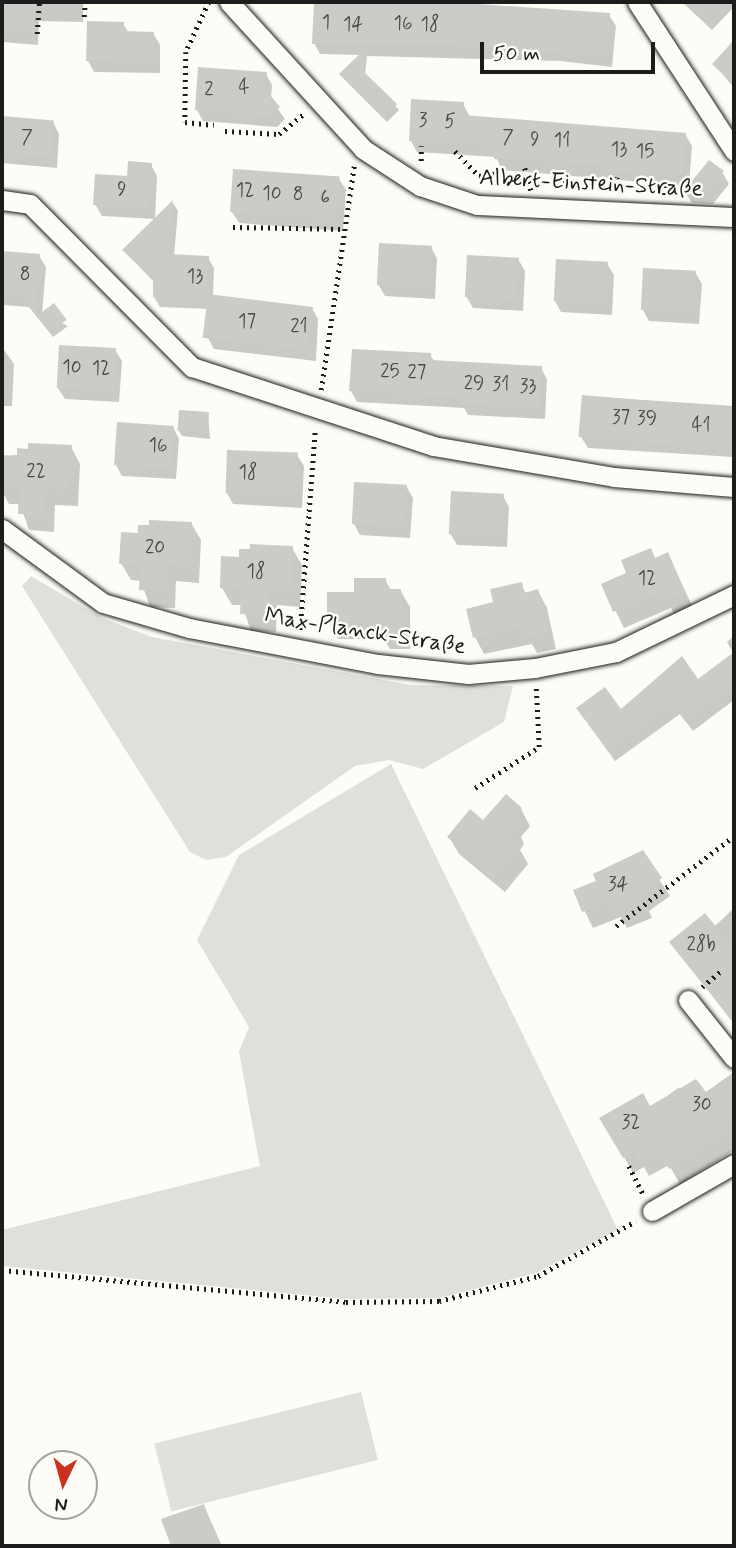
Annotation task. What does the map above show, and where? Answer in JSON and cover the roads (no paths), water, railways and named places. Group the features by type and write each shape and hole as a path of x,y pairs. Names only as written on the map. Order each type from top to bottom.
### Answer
{"street":[{"name":"Albert-Einstein-Straße","path":"229,2 363,149 420,186 477,205 734,217"},
{"path":"637,2 734,152"},
{"path":"2,200 30,204 192,367 433,446 614,477 734,487"},
{"name":"Max-Planck-Straße","path":"2,529 103,603 189,628 378,664 468,674 535,668 616,652 734,594"},
{"path":"688,1000 734,1058"},
{"path":"652,1211 734,1164"}]}
